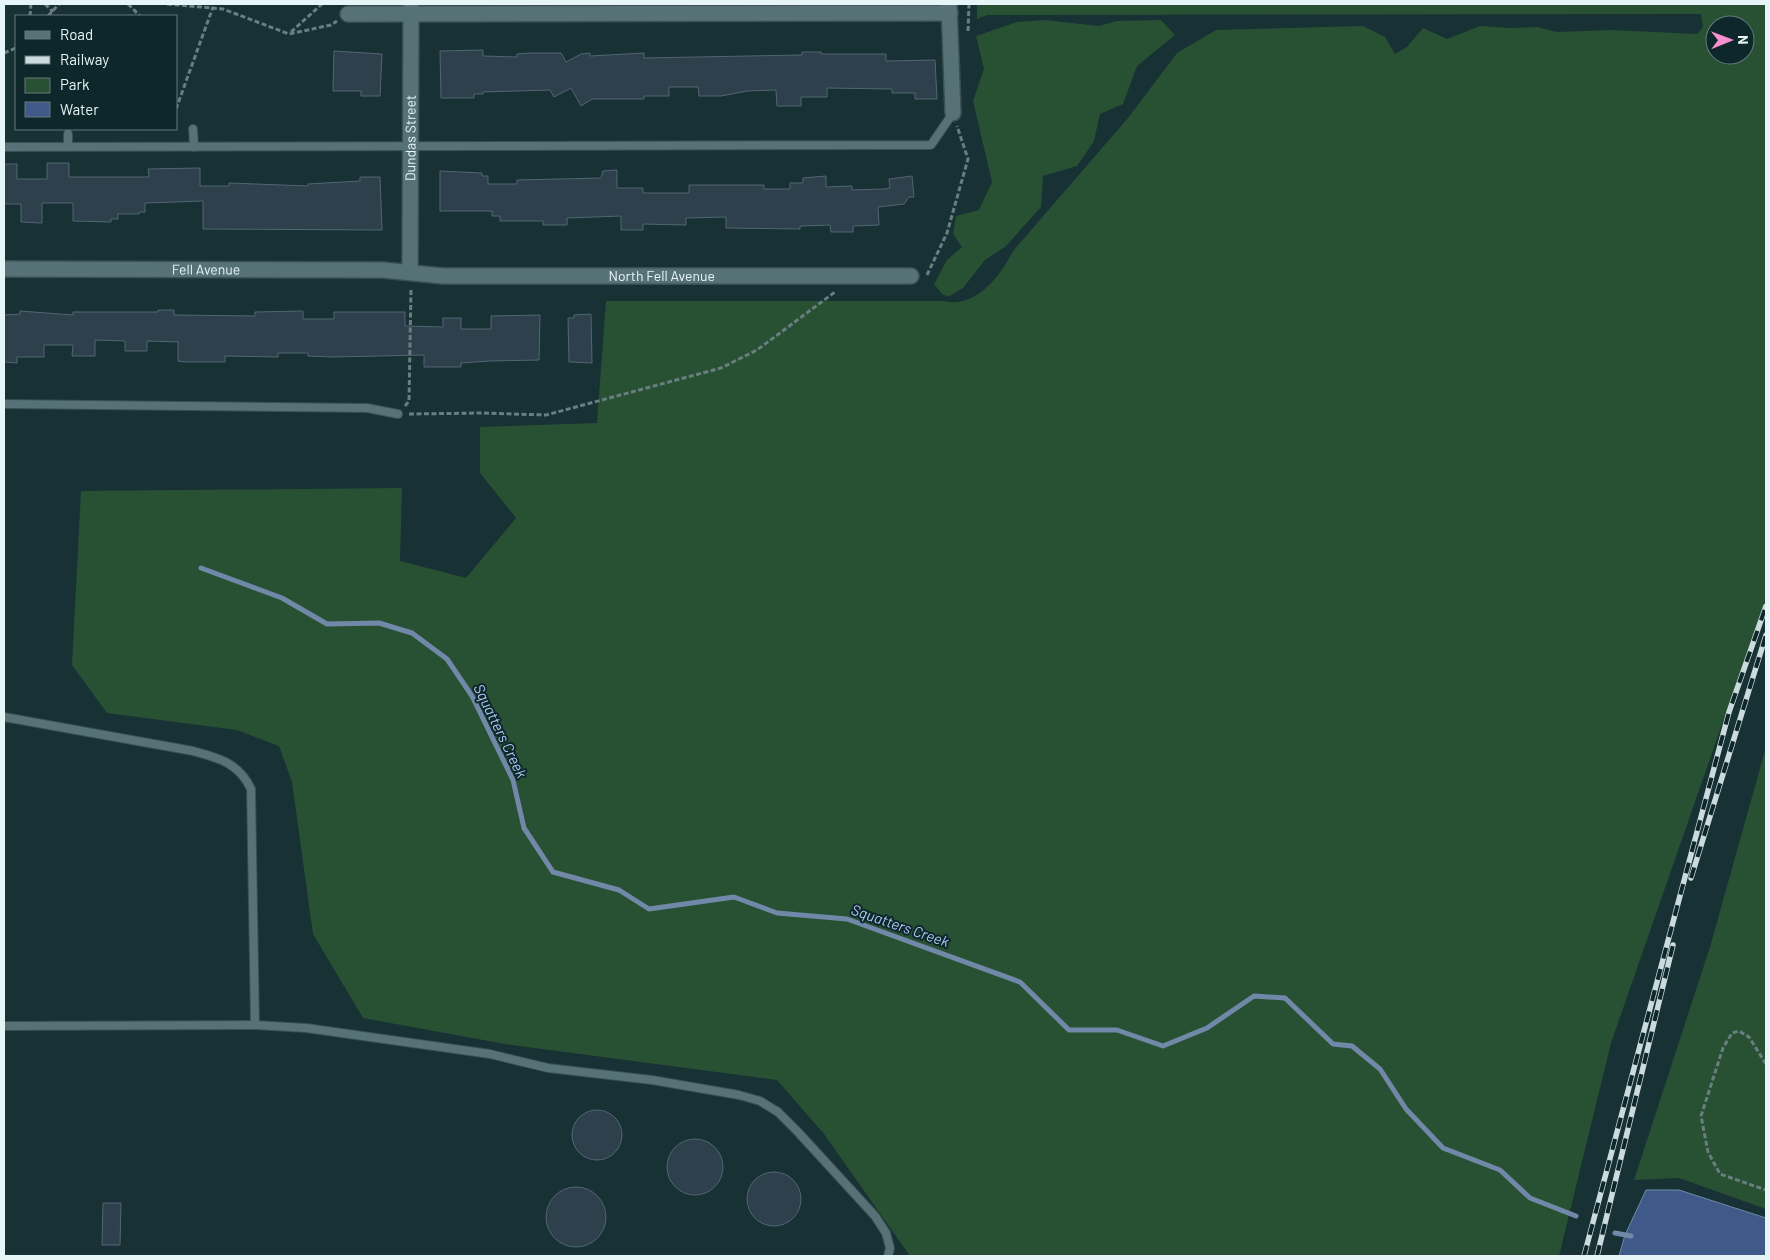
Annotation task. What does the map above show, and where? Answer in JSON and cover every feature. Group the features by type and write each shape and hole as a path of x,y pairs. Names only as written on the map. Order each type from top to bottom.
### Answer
{"street":[{"path":"348,14 411,8 950,8 952,113"},
{"name":"Dundas Street","path":"410,278 411,8"},
{"name":"Fell Avenue","path":"4,269 410,278"},
{"name":"North Fell Avenue","path":"410,278 442,276 918,278"}],"lane":[{"path":"4,147 931,145 952,113"},
{"path":"193,130 194,147"},
{"path":"68,134 68,147"},
{"path":"4,404 367,408 398,414"},
{"path":"4,717 201,753 223,759 235,766 246,778 251,789 254,1025"},
{"path":"4,1026 254,1025 306,1028 490,1054 548,1068 652,1080 739,1095 760,1101 785,1119 876,1216 886,1232 890,1248 888,1256"}],"path":[{"path":"44,4 53,12"},
{"path":"49,15 59,4"},
{"path":"128,4 139,15"},
{"path":"168,4 213,8 289,34 331,25 348,14"},
{"path":"289,34 322,4"},
{"path":"968,35 969,4"},
{"path":"178,104 213,8"},
{"path":"918,278 946,234 968,159 952,113"},
{"path":"398,414 409,401 410,278"},
{"path":"398,414 427,416 483,413 546,415 721,368 756,350 839,289"},
{"path":"1766,1064 1748,1036 1739,1031 1732,1033 1723,1048 1701,1116 1708,1152 1720,1174 1766,1190"}],"green space":[{"path":"977,4 1766,4 1766,598 1611,1043 1559,1256 910,1256 824,1134 777,1080 505,1044 363,1018 313,934 292,782 279,746 237,730 107,713 72,665 81,491 402,488 400,561 466,578 516,518 480,473 480,427 597,423 606,301 955,302 976,296 994,280 1013,251 1128,118 1177,53 1216,30 1363,26 1385,37 1395,54 1407,47 1423,28 1447,39 1480,26 1537,27 1557,32 1613,30 1697,34 1703,27 1701,14 987,15 977,19"},
{"path":"1044,20 1099,26 1117,21 1161,20 1175,35 1137,66 1123,104 1100,114 1094,141 1077,166 1043,176 1041,207 1006,246 985,260 963,288 950,296 943,295 934,284 947,260 962,247 953,234 956,216 979,210 992,182 973,101 984,69 976,36 1017,22"},
{"path":"1766,747 1766,1209 1679,1178 1634,1180 1710,947"}],"water":[{"path":"1646,1190 1679,1190 1766,1218 1766,1256 1619,1256 1625,1235"}],"building":[{"path":"483,50 483,56 517,57 517,54 561,53 566,62 581,54 590,53 590,56 644,53 644,58 802,55 802,52 821,52 821,54 886,54 886,61 935,60 937,99 915,99 915,93 892,93 892,89 827,88 827,97 801,97 801,106 777,106 776,90 747,91 721,96 699,96 698,87 669,87 669,96 644,96 644,99 592,99 581,106 571,88 554,97 550,90 483,92 483,94 474,94 474,98 441,98 440,51"},
{"path":"334,51 382,54 380,96 361,96 361,91 333,91"},
{"path":"47,163 69,163 69,177 149,177 148,169 200,168 200,186 229,186 229,183 308,186 308,184 360,181 360,177 380,177 382,230 203,229 203,201 145,203 145,212 139,212 139,214 118,214 118,219 111,219 111,222 73,221 73,203 42,203 42,223 21,222 21,204 4,204 4,164 17,164 17,179 47,179"},
{"path":"617,170 617,188 643,188 643,193 689,193 689,185 764,185 764,189 790,189 790,183 803,183 803,178 826,176 826,187 852,186 852,190 885,189 890,188 889,179 912,176 914,197 909,197 904,204 878,207 879,225 853,226 853,232 831,232 830,225 800,226 800,229 726,228 726,217 686,218 686,225 643,224 643,230 621,230 621,216 567,218 567,225 543,225 543,221 500,221 500,216 492,216 492,211 440,211 440,171 482,173 482,176 488,176 488,184 517,184 517,180 601,178 603,171"},
{"path":"158,310 174,310 174,315 255,316 255,312 303,311 303,319 334,319 334,312 405,312 405,326 443,327 443,318 461,318 461,329 491,329 491,316 540,315 539,360 461,363 461,367 424,367 424,355 333,357 308,356 308,353 278,353 278,357 225,356 225,362 185,362 178,361 178,342 147,341 147,351 125,351 125,341 95,340 95,356 72,356 73,345 44,345 44,357 17,357 17,363 4,362 4,315 20,314 20,311 73,315 73,312 158,312"},
{"path":"591,314 592,363 569,362 568,318 574,318 574,315"},
{"path":"592,1110 602,1110 615,1117 622,1130 622,1140 615,1153 602,1160 592,1160 583,1156 576,1149 572,1140 572,1130 576,1121 583,1114"},
{"path":"695,1139 710,1144 718,1152 723,1167 718,1182 710,1190 695,1195 680,1190 672,1182 667,1167 672,1152 680,1144"},
{"path":"774,1172 784,1174 793,1180 799,1189 801,1199 799,1209 793,1218 784,1224 774,1226 764,1224 755,1218 749,1209 747,1199 749,1189 755,1180 764,1174"},
{"path":"570,1187 582,1187 598,1195 604,1205 606,1217 604,1229 598,1239 582,1247 570,1247 554,1239 546,1223 546,1211 554,1195"},
{"path":"103,1203 121,1203 120,1245 102,1245"}],"waterway":[{"name":"Squatters Creek","path":"201,568 282,598 327,624 379,623 412,633 447,659 472,696 513,780 524,828 553,872 619,890 649,909 734,897 777,913 847,919 1020,982 1069,1030 1117,1030 1163,1046 1207,1028 1254,996 1285,998 1333,1044 1352,1046 1380,1069 1406,1109 1443,1148 1500,1170 1530,1198 1576,1216"},
{"name":"Squatters Creek","path":"1615,1233 1631,1236"}],"railway":[{"path":"1584,1256 1729,712 1766,606"},
{"path":"1691,878 1766,635"},
{"path":"1597,1256 1673,945"}]}
